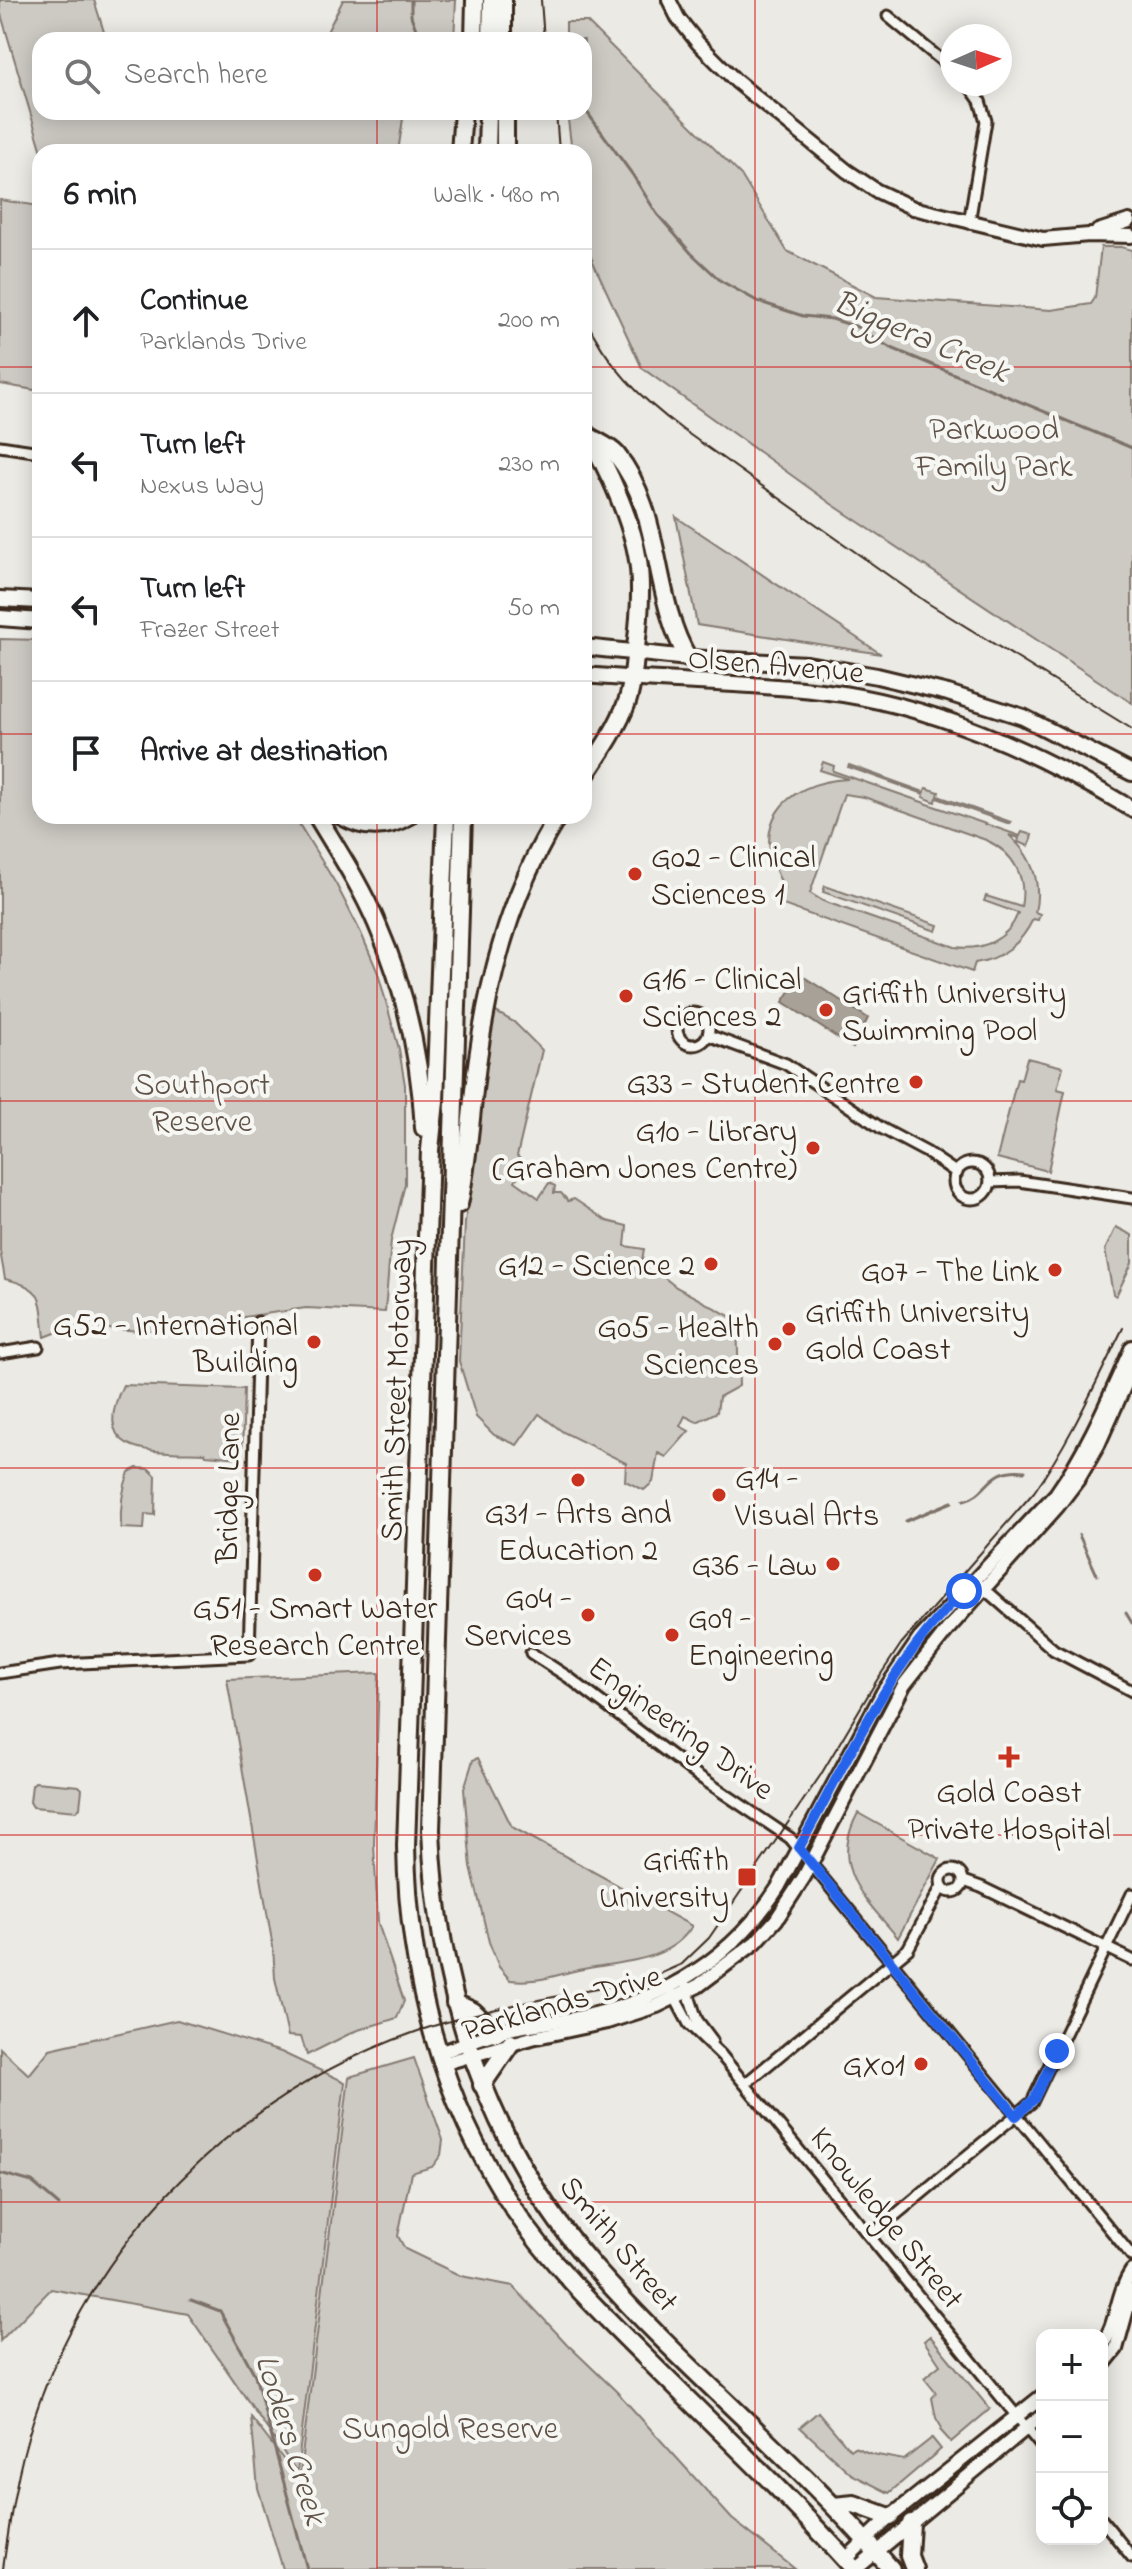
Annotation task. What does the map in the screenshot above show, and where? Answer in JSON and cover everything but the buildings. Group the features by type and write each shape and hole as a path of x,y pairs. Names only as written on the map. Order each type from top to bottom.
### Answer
{"highway":[{"path":"474,32 475,0"},
{"path":"491,32 492,0"},
{"path":"503,0 503,32"},
{"path":"461,144 462,120"},
{"path":"470,144 471,120"},
{"path":"487,144 488,120"},
{"path":"505,120 505,144"},
{"path":"592,438 616,454 637,494 659,563 676,638 688,658"},
{"path":"592,445 622,502 636,546 641,591 629,696 617,724 592,764"},
{"path":"322,824 363,896 400,982 419,1061 430,1150"},
{"path":"359,824 386,824"},
{"name":"Smith Street Motorway","path":"416,1965 410,1928 406,1846 430,1150 446,824"},
{"name":"Smith Street Motorway","path":"431,1830 463,824"},
{"path":"450,1245 461,1196 481,1038 496,964 520,893 554,824"},
{"name":"Smith Street","path":"431,1830 437,1914 455,2003 482,2085 531,2180 591,2263 834,2506 891,2569"},
{"name":"Smith Street","path":"416,1965 426,2012 454,2098 513,2208 585,2297 852,2566"},
{"path":"455,2003 473,2011 496,2033"},
{"path":"482,2085 511,2043"},
{"path":"834,2506 854,2504 890,2517"},
{"path":"911,2523 909,2556 914,2569"}],"main road":[{"path":"0,599 32,601"},
{"path":"0,618 32,620"},
{"name":"Olsen Avenue","path":"592,648 688,658 807,664 877,676 948,693 1023,717 1132,773"},
{"name":"Olsen Avenue","path":"592,676 822,691 892,705 999,739 1132,809"}],"street":[{"path":"669,0 678,18 698,43 736,81 847,171 877,191 913,208 1043,239 1089,235 1131,236 1128,229 1131,219"},
{"path":"888,16 940,59"},
{"path":"969,223 986,121 976,96"},
{"path":"1089,235 1131,219"},
{"path":"0,446 32,451"},
{"path":"708,1035 786,1064 881,1128 957,1173"},
{"path":"977,1164 986,1171 990,1182 982,1196 970,1199 957,1190 957,1173 965,1165 977,1164"},
{"path":"990,1182 1019,1181 1132,1200"},
{"name":"Bridge Lane","path":"0,1673 60,1664 249,1655 258,1322"},
{"path":"0,1353 38,1347"},
{"name":"Parklands Drive","path":"440,2058 469,2049 607,2022 673,1993 756,1942 785,1907 811,1862 904,1685 979,1585 1056,1494 1074,1468 1089,1443 1132,1347"},
{"name":"Parklands Drive","path":"686,1986 760,1914 892,1677 920,1638 979,1585 1079,1478 1098,1445 1132,1369"},
{"path":"979,1585 1054,1650 1132,1691"},
{"name":"Engineering Drive","path":"531,1653 568,1677 697,1775 772,1824 799,1848 1132,2256"},
{"path":"745,2084 892,1963 910,1945 942,1886 941,1878 951,1869 961,1873 964,1881 961,1889 947,1891 942,1886"},
{"path":"964,1881 1132,1960"},
{"path":"870,2236 1016,2116 1036,2095 1132,1894"},
{"name":"Knowledge Street","path":"686,1986 697,2020 717,2051"},
{"name":"Parklands Drive","path":"469,2049 496,2033 601,2013 673,1993"},
{"name":"Knowledge Street","path":"673,1993 689,2024 745,2084 1036,2439"},
{"path":"1108,2336 1118,2299 1132,2271"},
{"path":"1108,2359 1116,2349 1132,2291"},
{"path":"852,2566 890,2517 1036,2401"},
{"path":"871,2545 911,2523 1036,2420"},
{"path":"1108,2527 1132,2557"}],"green space":[{"path":"0,0 94,0 104,32 32,32 32,118 0,11"},
{"path":"343,0 456,0 454,32 327,32"},
{"name":"Parkwood Family Park","path":"566,22 587,22 741,175 787,251 876,297 1051,310 1091,304 1095,298 1101,247 1132,250 1132,703 833,505 642,368 592,260 592,144 571,144 568,120 592,120 592,32 566,32"},
{"path":"32,120 403,120 399,144 40,144"},
{"path":"0,200 32,205 32,390 0,384"},
{"path":"676,517 881,654 697,625"},
{"name":"Southport Reserve","path":"0,639 32,640 32,824 299,824 336,884 378,973 399,1049 405,1085 405,1184 391,1240 385,1312 306,1308 146,1331 70,1327 45,1337 38,1298 28,1287 5,1279 0,1251"},
{"path":"823,762 834,766 833,771 1020,836 1022,832 1032,835 1029,846 1009,835 1024,852 1033,870 1037,890 1035,912 1040,914 1038,920 1033,919 1023,935 1002,954 975,963 972,972 780,904 785,888 774,866 769,846 771,828 777,812 789,799 824,782 848,779 820,770","holes":["844,794 864,797 986,840 1004,852 1020,876 1021,907 986,896 984,901 1018,913 1008,930 984,945 955,947 823,901 810,893"]},
{"path":"849,765 924,792 926,788 939,792 938,796 1011,822 937,798 935,802 923,797 924,794"},
{"path":"825,886 938,925 936,931 823,892"},
{"path":"494,1011 514,1022 542,1050 517,1156 524,1163 521,1166 523,1169 515,1181 539,1198 549,1183 555,1186 554,1193 561,1193 568,1201 574,1199 607,1221 627,1226 625,1246 644,1249 642,1260 676,1287 737,1320 739,1386 719,1397 717,1412 697,1422 685,1416 680,1426 689,1431 666,1457 658,1453 653,1482 644,1490 625,1481 626,1463 563,1432 539,1414 517,1445 494,1435 476,1417 459,1361 465,1223 481,1082"},
{"path":"1027,1058 1063,1067 1057,1089 1065,1091 1048,1171 997,1158 1017,1079 1021,1080"},
{"path":"1116,1227 1132,1235 1132,1263 1116,1296 1113,1294 1105,1250"},
{"path":"123,1385 244,1389 242,1458 148,1450 120,1439 114,1427 114,1409"},
{"path":"137,1468 149,1469 156,1476 155,1515 145,1514 144,1529 121,1528 125,1486 129,1472"},
{"path":"379,1673 374,1844 378,1923 404,2001 397,2018 355,2031 307,2055 301,2037 288,2036 275,1978 273,1947 227,1679"},
{"path":"478,1758 512,1827 692,1926 670,1948 641,1959 537,1980 510,1980 499,1967 489,1942 471,1867 464,1789 473,1760"},
{"path":"35,1782 79,1786 82,1789 80,1807 77,1811 33,1807 30,1802"},
{"path":"858,1813 940,1859 898,1938 863,1895 849,1866 847,1850"},
{"path":"177,2020 281,2052 345,2082 297,2472 188,2314 51,2289 0,2341 0,2048 29,2075 50,2049"},
{"name":"Sungold Reserve","path":"414,2058 443,2140 441,2155 432,2167 411,2173 398,2236 405,2249 461,2276 513,2286 617,2392 732,2519 795,2569 283,2569 258,2488 251,2417 299,2480 349,2077"},
{"path":"930,2336 990,2409 951,2442 940,2430 942,2428 936,2418 932,2398 936,2393 924,2378 940,2365 924,2341"},
{"path":"818,2412 850,2450 854,2447 904,2460 932,2438 941,2449 889,2493 851,2474 800,2427"}],"shaded area":[{"name":"Griffith University Swimming Pool","path":"801,975 868,1018 853,1048 783,1002"}],"waterway":[{"name":"Biggera Creek","path":"411,0 411,16 417,32"},
{"name":"Biggera Creek","path":"592,119 657,214 721,281 757,301 803,316 832,319 857,327 889,347 1132,448"},
{"path":"964,1500 979,1493 1003,1473 1025,1471"},
{"path":"906,1521 952,1502"},
{"path":"1079,1535 1097,1575"},
{"path":"1126,1613 1132,1623"},
{"name":"Loders Creek","path":"0,2173 32,2182 59,2205"},
{"name":"Loders Creek","path":"191,2300 220,2311 255,2375 307,2569"}],"tram line":[{"path":"541,0 543,32"},
{"path":"557,120 558,144"},
{"path":"592,331 626,379 652,406 683,430 926,602 1132,729"},
{"path":"3,2569 23,2457 33,2421 59,2354 93,2292 133,2234 180,2181 232,2134 290,2093 352,2058 446,2022 503,2007 648,1979 682,1964 709,1938 820,1776 901,1644 1034,1492 1071,1432 1123,1328"}],"place":[{"name":"G02 - Clinical Sciences 1","path":"635,874"},
{"name":"G16 - Clinical Sciences 2","path":"626,996"},
{"name":"Griffith University Swimming Pool","path":"826,1010"},
{"name":"G33 - Student Centre","path":"916,1082"},
{"name":"G10 - Library (Graham Jones Centre)","path":"813,1148"},
{"name":"G12 - Science 2","path":"711,1264"},
{"name":"G07 - The Link","path":"1055,1270"},
{"name":"Griffith University Gold Coast","path":"789,1329"},
{"name":"G52 - International Building","path":"314,1342"},
{"name":"G05 - Health Sciences","path":"775,1344"},
{"name":"G31 - Arts and Education 2","path":"578,1480"},
{"name":"G14 - Visual Arts","path":"719,1495"},
{"name":"G36 - Law","path":"833,1564"},
{"name":"G51 - Smart Water Research Centre","path":"315,1575"},
{"name":"G04 - Services","path":"588,1615"},
{"name":"G09 - Engineering","path":"672,1635"},
{"name":"Gold Coast Private Hospital","path":"1009,1757"},
{"name":"Griffith University","path":"747,1877"},
{"name":"GX01","path":"921,2064"}],"route":[{"path":"964,1591 920,1638 892,1677 799,1848 1016,2116 1034,2099 1057,2051"}]}
